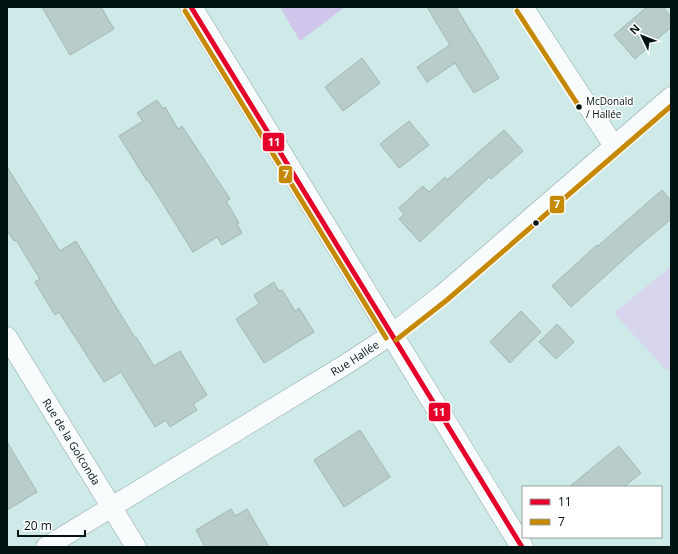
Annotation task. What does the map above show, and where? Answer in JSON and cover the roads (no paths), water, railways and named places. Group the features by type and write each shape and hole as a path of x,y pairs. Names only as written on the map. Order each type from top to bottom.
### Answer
{"street":[{"path":"191,7 522,547"},
{"path":"523,7 614,146"},
{"name":"Rue Hallée","path":"46,547 348,363 392,334 442,295 671,97"},
{"name":"Rue de la Golconda","path":"7,337 136,547"}],"place":[{"name":"McDonald / Hallée","path":"579,107"}]}
